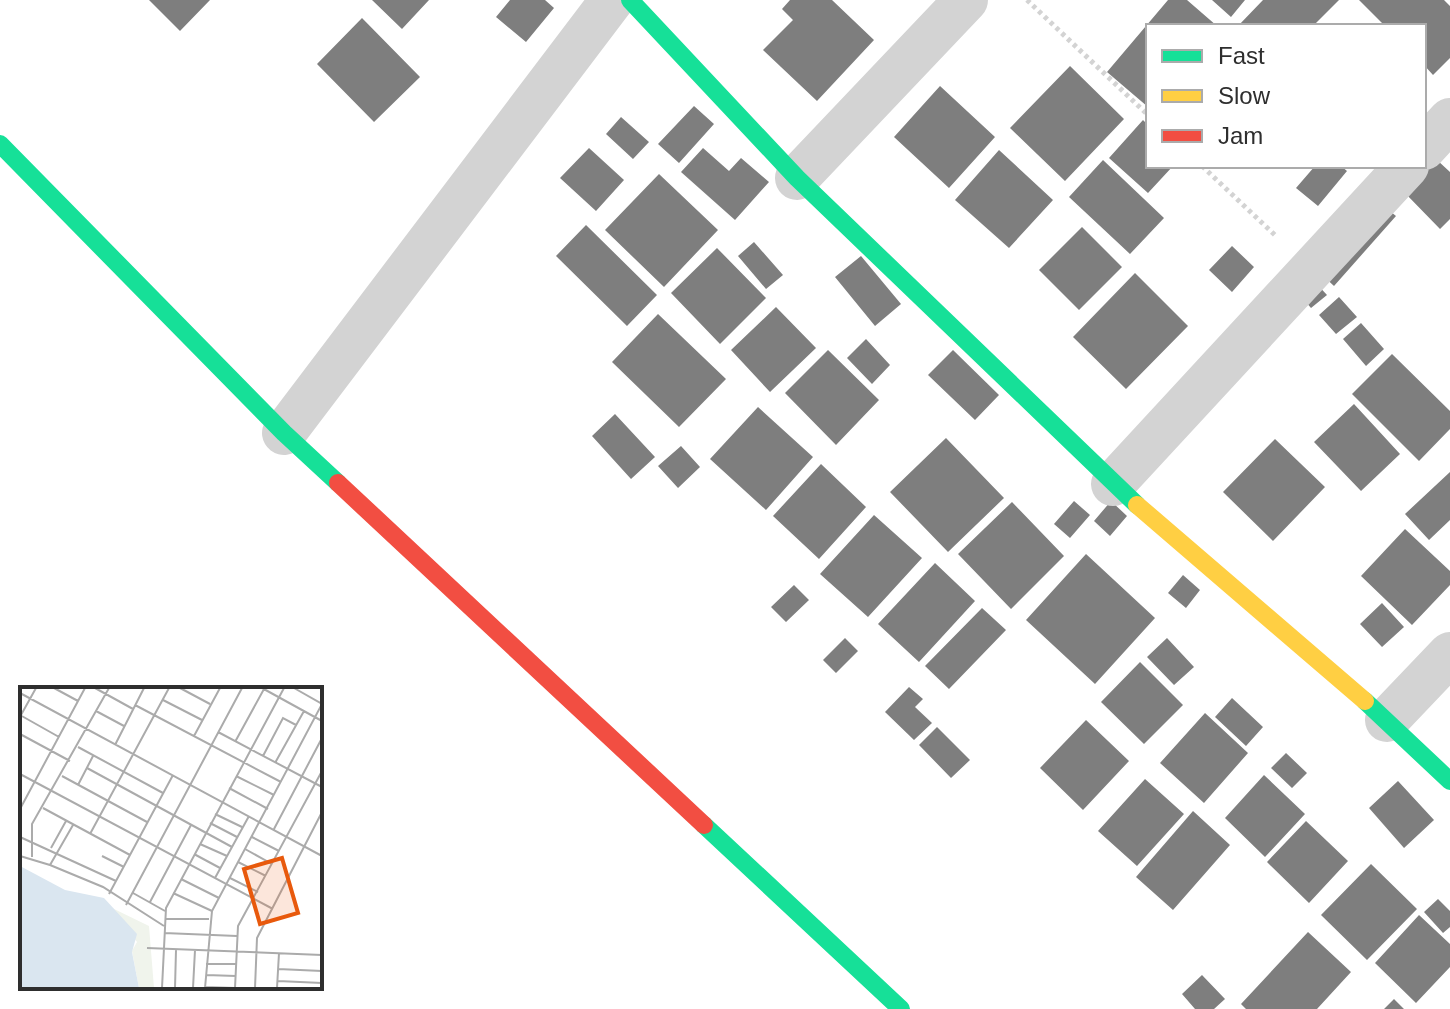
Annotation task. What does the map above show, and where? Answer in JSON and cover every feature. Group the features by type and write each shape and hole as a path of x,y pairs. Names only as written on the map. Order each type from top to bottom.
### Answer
{"street":[{"path":"284,433 612,0"},
{"path":"630,0 797,178 1113,484 1387,720 1450,781"},
{"path":"797,178 966,0"},
{"path":"1426,146 1450,120"},
{"path":"0,144 284,433 901,1009"},
{"path":"1113,484 1405,168"},
{"path":"1387,720 1450,654"}],"path":[{"path":"1027,0 1146,113"},
{"path":"1204,168 1310,268"}],"building":[{"path":"149,0 210,0 180,31"},
{"path":"372,0 429,0 402,29"},
{"path":"510,0 545,0 554,8 526,42 496,17"},
{"path":"790,0 832,0 874,40 817,101 763,50 793,20 782,9"},
{"path":"1168,0 1187,0 1215,24 1148,24"},
{"path":"1212,0 1245,0 1231,17"},
{"path":"1263,0 1339,0 1315,24 1240,24"},
{"path":"1359,0 1444,0 1450,6 1450,58 1433,75 1426,67 1426,24 1383,24"},
{"path":"362,18 420,77 374,122 317,64"},
{"path":"1146,26 1146,105 1107,72"},
{"path":"1070,66 1124,119 1065,181 1010,128"},
{"path":"940,86 995,137 949,188 894,137"},
{"path":"694,106 714,124 679,163 658,144"},
{"path":"621,117 649,142 633,159 606,134"},
{"path":"1143,120 1146,123 1146,168 1171,168 1148,193 1109,158"},
{"path":"589,148 624,180 596,211 560,178"},
{"path":"703,148 729,171 741,158 769,182 735,220 681,172"},
{"path":"999,150 1053,200 1009,248 955,200"},
{"path":"1103,160 1164,218 1130,254 1069,197"},
{"path":"1437,160 1450,172 1450,219 1440,229 1404,192"},
{"path":"1313,168 1343,168 1347,171 1318,206 1296,188"},
{"path":"659,174 718,230 664,287 605,230"},
{"path":"1380,203 1396,216 1334,286 1319,272"},
{"path":"586,225 657,295 627,326 556,256"},
{"path":"1082,227 1122,267 1079,310 1039,270"},
{"path":"754,242 783,275 766,289 738,256"},
{"path":"1232,246 1254,267 1232,292 1209,270"},
{"path":"717,248 766,298 720,344 671,293"},
{"path":"861,256 901,304 875,326 835,277"},
{"path":"1135,273 1188,326 1126,389 1073,337"},
{"path":"1313,280 1327,295 1311,308 1298,293"},
{"path":"1339,297 1357,317 1336,334 1319,315"},
{"path":"776,307 816,348 770,392 731,350"},
{"path":"658,314 726,379 679,427 612,362"},
{"path":"1361,323 1384,349 1366,366 1343,339"},
{"path":"866,339 890,365 872,384 847,358"},
{"path":"828,350 879,400 836,445 785,393"},
{"path":"953,350 999,395 975,420 928,375"},
{"path":"1392,354 1450,411 1450,429 1419,461 1352,394"},
{"path":"1354,404 1400,454 1361,491 1314,442"},
{"path":"758,407 813,457 766,510 710,459"},
{"path":"615,414 655,457 631,479 592,436"},
{"path":"946,438 1004,498 948,552 890,492"},
{"path":"1275,439 1325,487 1273,541 1223,492"},
{"path":"681,446 700,467 678,488 658,466"},
{"path":"821,464 866,507 819,559 773,516"},
{"path":"1450,472 1450,520 1429,540 1405,514"},
{"path":"1074,501 1090,515 1070,538 1054,524"},
{"path":"1111,501 1127,516 1110,536 1094,521"},
{"path":"1012,502 1064,556 1011,609 958,554"},
{"path":"874,515 922,558 868,617 820,574"},
{"path":"1405,529 1450,571 1450,585 1412,625 1361,576"},
{"path":"1086,554 1155,618 1095,684 1026,620"},
{"path":"935,563 975,601 919,662 878,624"},
{"path":"1183,575 1200,590 1186,608 1168,593"},
{"path":"794,585 809,600 786,622 771,607"},
{"path":"1382,603 1404,627 1382,647 1360,624"},
{"path":"982,608 1006,630 949,689 925,666"},
{"path":"845,638 858,651 836,673 823,660"},
{"path":"1167,638 1194,667 1174,685 1147,657"},
{"path":"1140,662 1183,705 1144,744 1101,702"},
{"path":"909,687 923,699 915,707 932,723 914,740 885,712"},
{"path":"1232,698 1263,727 1246,746 1215,717"},
{"path":"1205,713 1248,753 1204,803 1160,763"},
{"path":"1086,720 1129,761 1083,810 1040,768"},
{"path":"937,727 970,760 951,778 919,745"},
{"path":"1286,753 1307,773 1292,788 1271,768"},
{"path":"1264,775 1305,814 1265,857 1225,818"},
{"path":"1145,779 1184,814 1137,866 1098,831"},
{"path":"1398,781 1434,820 1404,848 1369,808"},
{"path":"1193,811 1230,845 1173,910 1136,877"},
{"path":"1306,821 1348,861 1309,903 1267,862"},
{"path":"1371,864 1417,909 1367,960 1321,915"},
{"path":"1438,899 1450,911 1450,927 1443,933 1424,912"},
{"path":"1419,915 1450,944 1450,967 1416,1003 1375,963"},
{"path":"1308,932 1351,972 1317,1009 1246,1009 1241,1004"},
{"path":"1202,975 1225,999 1214,1009 1195,1009 1182,994"},
{"path":"1394,999 1404,1009 1384,1009"}],"traffic: fast":[{"path":"630,0 797,178 1137,505"},
{"path":"0,144 284,433 338,483"},
{"path":"1365,701 1450,781"},
{"path":"704,825 901,1009"}],"traffic: slow":[{"path":"1137,505 1365,701"}],"traffic: jam":[{"path":"338,483 704,825"}]}
